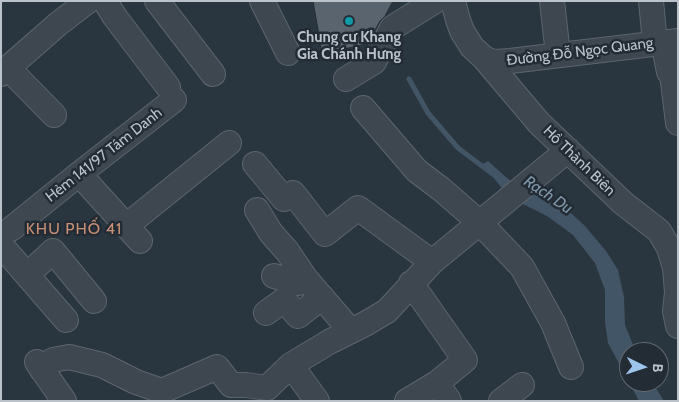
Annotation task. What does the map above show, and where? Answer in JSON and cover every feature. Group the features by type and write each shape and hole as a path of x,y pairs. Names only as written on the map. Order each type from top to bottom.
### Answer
{"street":[{"path":"54,115 5,71 58,24 88,1"},
{"name":"Hẻm 141/97 Tám Danh","path":"4,234 80,174 171,94 105,1"},
{"path":"157,1 213,74"},
{"path":"262,1 288,53"},
{"path":"346,79 374,62 392,28 435,1"},
{"name":"Hồ Thành Biên","path":"453,1 462,31 472,47 484,58 539,123 623,203 660,231 669,248 675,268 678,326"},
{"path":"552,1 558,55"},
{"path":"651,1 665,42 669,72 673,82 678,123"},
{"name":"Đường Đỗ Ngọc Quang","path":"484,58 498,62 665,42"},
{"path":"363,108 417,171 479,222 522,267 553,323 571,367"},
{"path":"80,174 133,233 229,143"},
{"path":"63,401 40,366 53,360 69,358 102,365 136,382 162,391 217,367 231,385 246,385 264,394 291,365 387,311 432,262 568,150"},
{"path":"255,164 284,199 293,194 325,234 358,208 432,262"},
{"path":"258,210 271,233 287,251 306,279 351,330"},
{"path":"4,234 27,275 66,320"},
{"path":"27,275 53,251 94,301"},
{"path":"274,276 298,283 306,279"},
{"path":"407,401 443,392 465,360 411,283"},
{"path":"266,313 284,300 298,316 322,296"},
{"path":"291,365 317,401"},
{"path":"501,401 522,385"}],"water":[{"path":"488,161 515,185 565,208 584,225 606,251 618,270 624,297 625,325 632,342 619,342 619,363 608,343 605,322 605,290 595,263 573,235 547,216 517,201 500,186 483,164"},
{"path":"634,392 658,392 664,401 639,401"}],"building":[{"name":"Chung cư Khang Gia Chánh Hưng","path":"313,1 393,1 375,30 362,33 364,45 322,53"}],"waterway":[{"name":"Rạch Du","path":"409,79 428,113 458,148 494,175"}],"place":[{"name":"Chung cư Khang Gia Chánh Hưng","path":"349,21"}],"district":[{"name":"KHU PHỐ 41","path":"74,229"}]}
